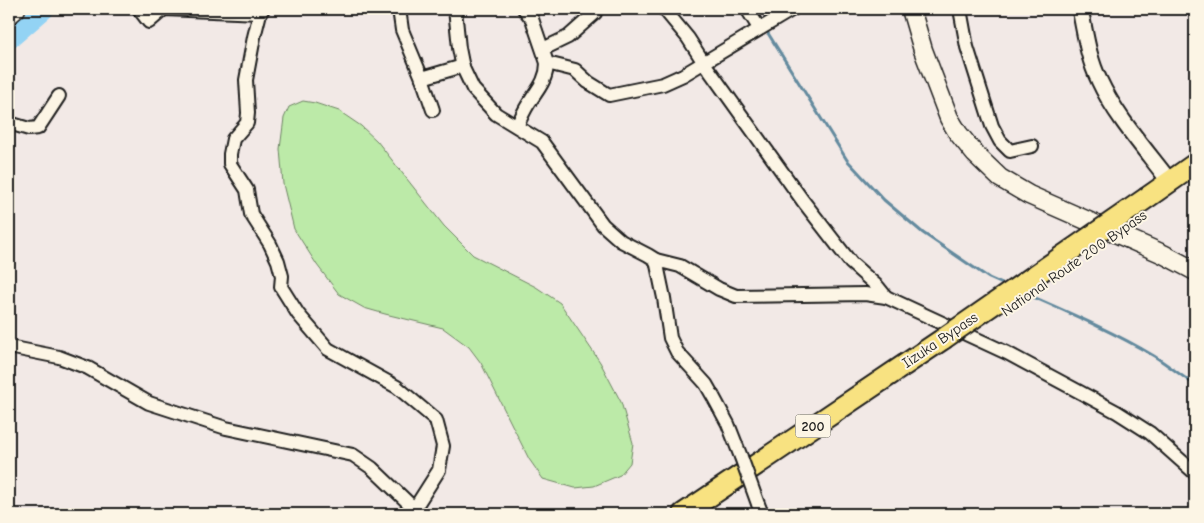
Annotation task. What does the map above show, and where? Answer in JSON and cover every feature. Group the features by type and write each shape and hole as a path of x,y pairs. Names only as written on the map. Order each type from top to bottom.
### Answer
{"highway":[{"name":"200","path":"1154,200 1170,182 1195,164"},
{"name":"National Route 200 Bypass","path":"704,514 1154,200 1195,179"},
{"name":"Iizuka Bypass","path":"683,514 950,342"}],"main road":[{"path":"9,15 16,9"},
{"path":"911,9 923,50 949,118 975,154 1000,178 1030,195 1163,254 1195,271"}],"street":[{"path":"9,347 59,357 88,368 149,403 201,420 266,437 353,455 372,468 415,513 439,470 443,446 436,420 397,387 328,349 298,314 281,288 282,276 278,261 270,244 251,214 247,190 230,164 230,154 234,139 247,123 246,80 262,11 164,9 149,22 139,9"},
{"path":"399,9 402,30 433,110"},
{"path":"455,9 463,66 473,89 496,114 542,142 603,225 622,241 656,260 680,266 718,289 736,296 865,294 886,297 1007,352 1117,412 1150,433 1195,473"},
{"path":"517,126 530,101 541,86 547,71 543,49 532,19 524,9"},
{"path":"664,9 688,38 803,201 851,263 878,287 886,297"},
{"path":"747,9 759,28"},
{"path":"547,63 575,70 588,82 609,95 664,84 704,63 793,9"},
{"path":"960,9 966,47 992,126 1000,141 1010,152 1032,146"},
{"path":"1080,9 1098,79 1116,110 1170,182"},
{"path":"543,49 568,37 594,13"},
{"path":"422,78 463,66"},
{"path":"9,123 29,129 38,128 59,96"},
{"path":"656,260 670,338 678,352 706,384 728,424 760,509"}],"green space":[{"path":"303,101 339,111 361,126 377,141 444,226 473,255 536,287 560,303 600,362 621,402 633,443 630,463 620,475 594,486 575,488 543,479 529,459 481,363 469,347 443,328 364,308 339,294 317,265 294,229 283,184 280,149 284,118 289,107"}],"waterway":[{"path":"9,40 45,9"},
{"path":"766,30 847,160 884,200 923,233 989,278 1007,286"},
{"path":"1022,292 1122,338 1159,359 1195,385"}]}
